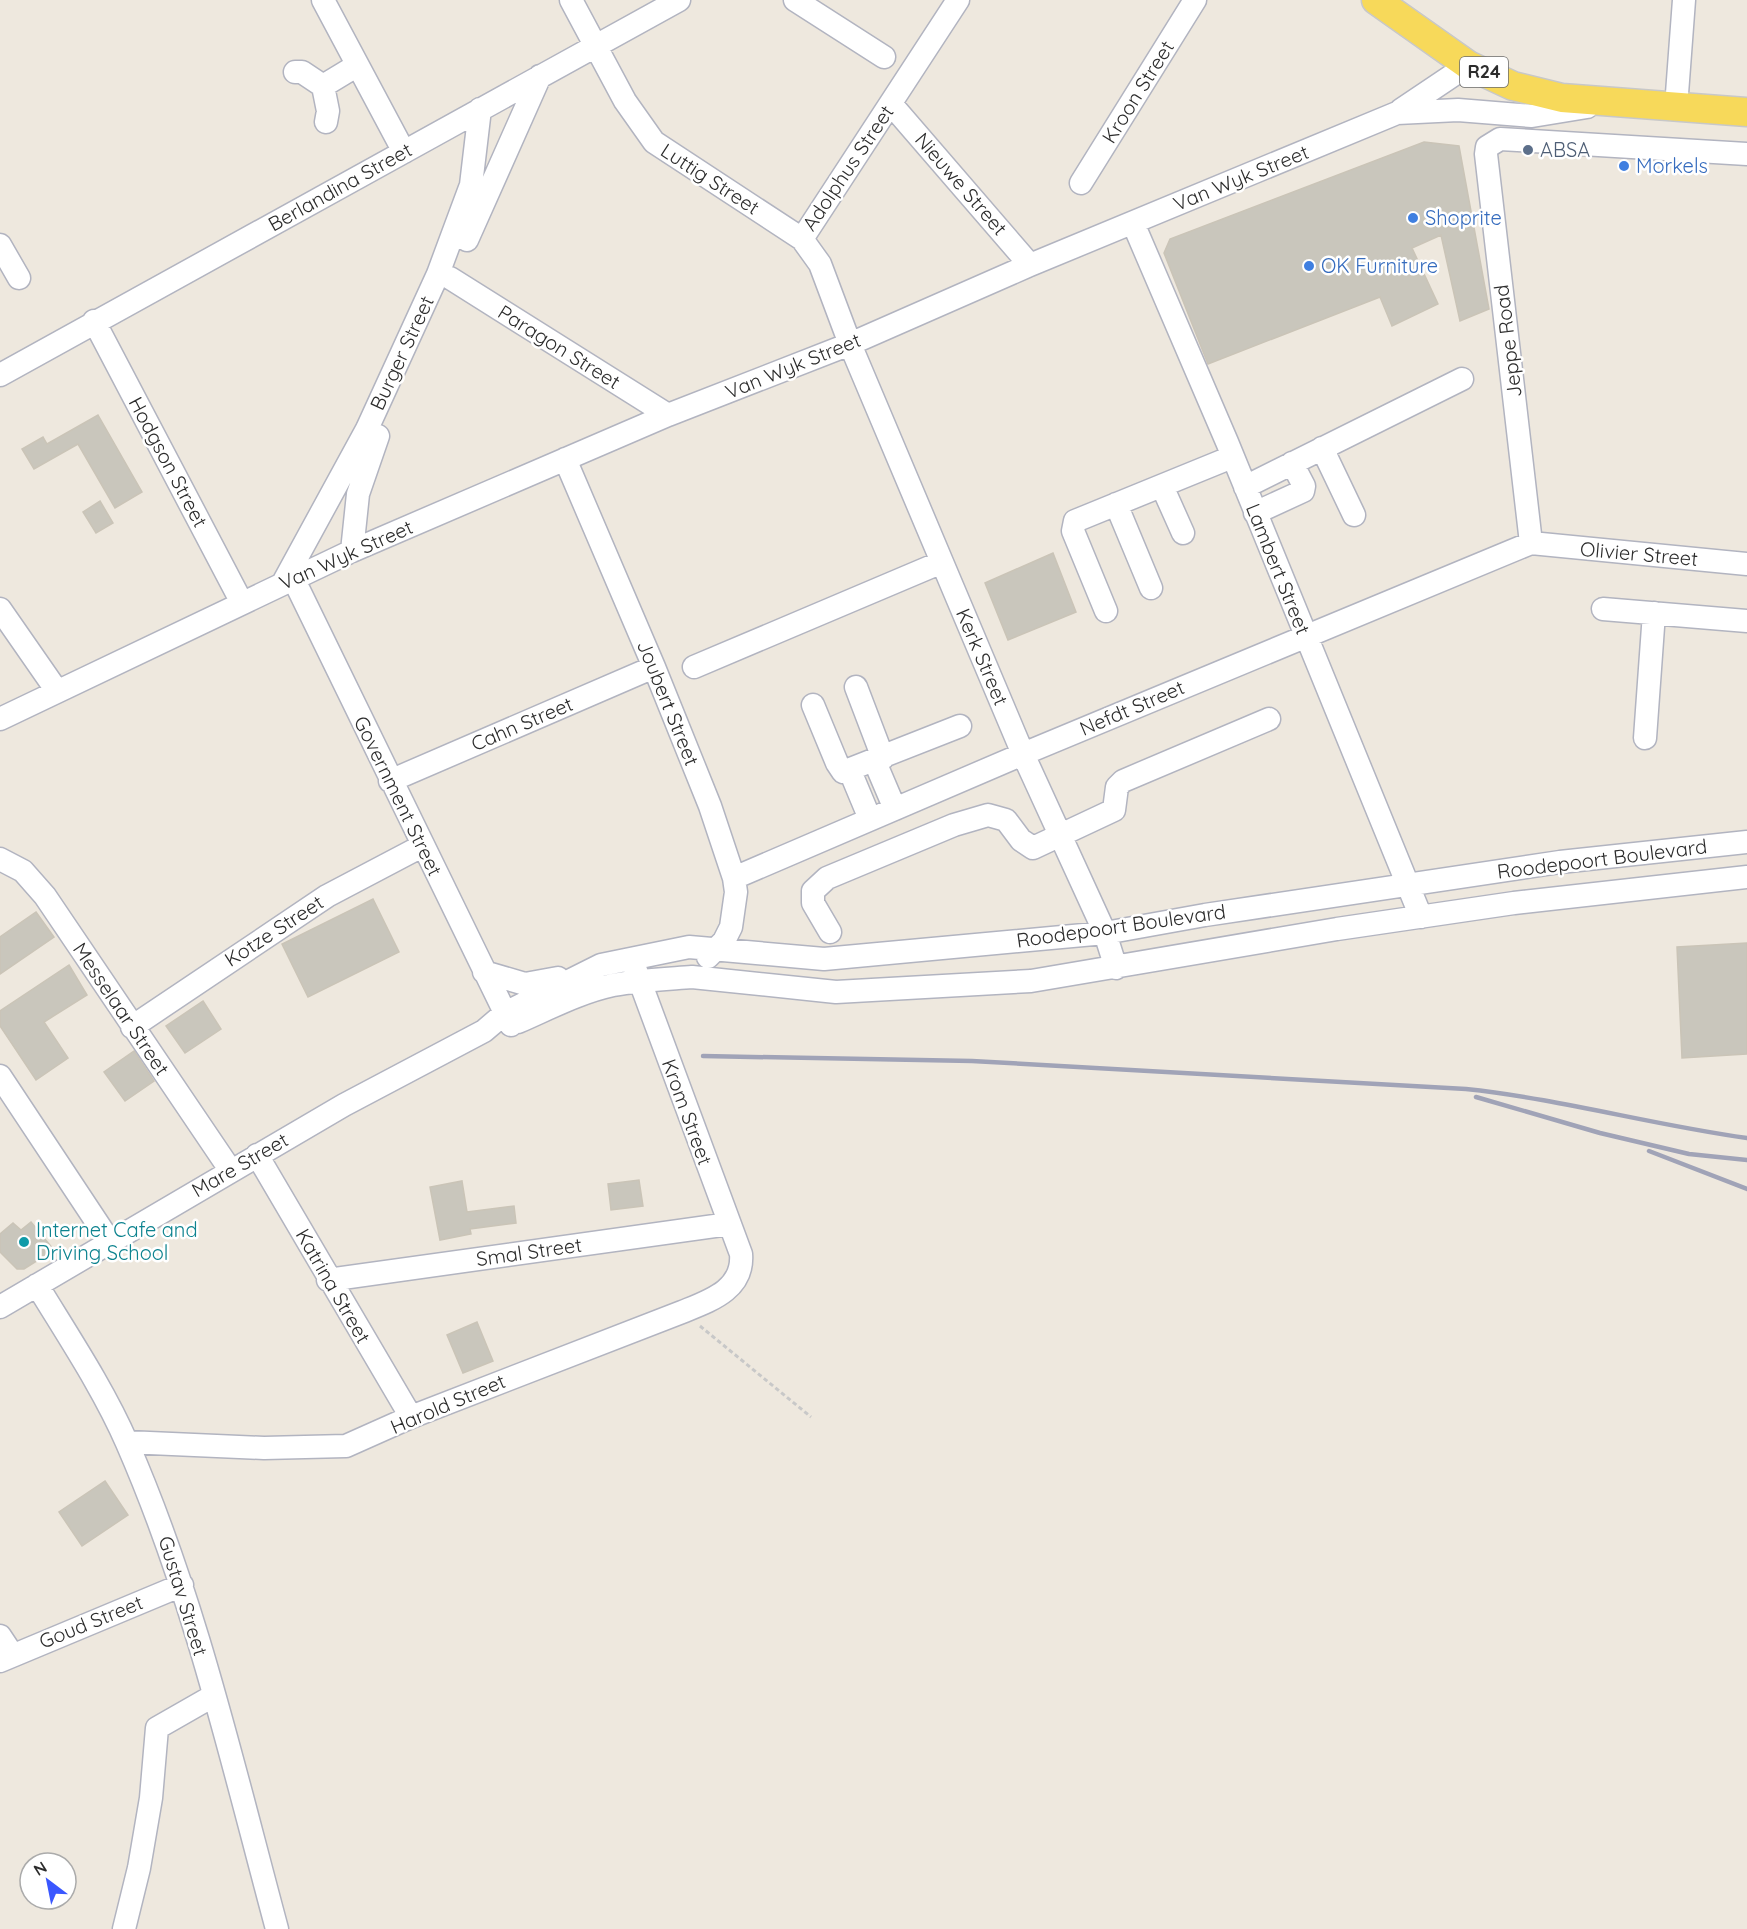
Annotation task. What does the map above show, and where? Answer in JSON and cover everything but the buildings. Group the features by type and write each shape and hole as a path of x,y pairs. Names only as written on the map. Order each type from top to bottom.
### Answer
{"main road":[{"name":"R24","path":"1376,0 1468,65 1513,86 1562,98 1747,112"}],"street":[{"path":"323,0 356,66 404,152"},
{"name":"Luttig Street","path":"571,0 625,101 654,142 802,239"},
{"name":"Berlandina Street","path":"2,368 94,321 680,0"},
{"path":"795,0 884,57"},
{"name":"Adolphus Street","path":"850,344 820,264 802,239 958,0"},
{"name":"Kroon Street","path":"1081,183 1195,0"},
{"path":"1677,107 1684,0"},
{"path":"1397,113 1468,65"},
{"path":"323,86 356,66"},
{"path":"295,72 302,72 323,86 328,118 326,122"},
{"name":"Burger Street","path":"352,551 358,494 370,452 540,76"},
{"name":"Van Wyk Street","path":"0,719 352,551 668,415 850,344 1030,265 1397,113 1458,110 1532,116 1609,103"},
{"name":"Nieuwe Street","path":"891,104 1030,265"},
{"name":"Burger Street","path":"288,580 367,429 438,274 471,185 480,109"},
{"path":"1532,116 1577,143 1747,154"},
{"name":"Jeppe Road","path":"1531,543 1486,154 1487,147 1493,141 1577,143"},
{"name":"Lambert Street","path":"1133,223 1245,487 1421,917"},
{"path":"2,253 19,278"},
{"name":"Paragon Street","path":"450,278 668,415"},
{"name":"Hodgson Street","path":"94,321 242,603"},
{"name":"Kerk Street","path":"850,344 1023,754 1105,933 1116,968"},
{"path":"1245,487 1462,379"},
{"path":"1322,448 1354,515"},
{"path":"1106,610 1072,527 1079,519 1232,457"},
{"name":"Joubert Street","path":"565,459 654,667 710,806 734,878 736,892 731,927 724,941 715,948 692,977"},
{"path":"1255,513 1303,491 1304,486 1292,463"},
{"path":"1162,486 1183,532"},
{"path":"1116,504 1151,588"},
{"name":"Olivier Street","path":"1531,543 1747,564"},
{"name":"Nefdt Street","path":"734,878 1023,754 1531,543"},
{"path":"694,667 942,562"},
{"name":"Government Street","path":"288,580 508,1019"},
{"path":"0,609 57,691"},
{"path":"1603,609 1747,621"},
{"path":"1645,738 1654,613"},
{"name":"Cahn Street","path":"390,781 654,667"},
{"path":"856,687 895,809"},
{"path":"813,705 843,772 879,760 960,726"},
{"path":"830,932 813,903 813,891 827,878 944,829 988,815 1006,820 1021,840 1033,848 1114,810 1117,787 1123,781 1269,719"},
{"path":"850,771 870,819"},
{"name":"Roodepoort Boulevard","path":"508,1019 601,965 689,947 824,959 1105,933 1407,884 1560,862 1747,842"},
{"name":"Kotze Street","path":"132,1027 327,896 422,846"},
{"name":"Messelaar Street","path":"0,860 14,864 34,882 231,1171"},
{"name":"Roodepoort Boulevard","path":"508,1019 613,985 639,982 692,977 836,992 1031,981 1325,931 1514,903 1741,879"},
{"path":"715,948 750,973 788,988"},
{"name":"Krom Street","path":"632,957 639,982 741,1254 741,1266"},
{"path":"484,972 525,984 549,981 601,965"},
{"name":"Mare Street","path":"3,1298 37,1285 344,1105 508,1019"},
{"path":"0,1076 110,1242"},
{"name":"Katrina Street","path":"257,1155 328,1280 411,1417"},
{"name":"Smal Street","path":"328,1280 729,1224"},
{"name":"Harold Street","path":"127,1442 264,1448 346,1446 371,1437 411,1417 682,1312 724,1292 734,1281 741,1266"},
{"name":"Gustav Street","path":"37,1285 127,1442 156,1512 182,1585 277,1929"},
{"name":"Goud Street","path":"4,1650 182,1585"},
{"path":"124,1929 139,1868 152,1798 157,1728 213,1696"}],"path":[{"path":"682,1312 811,1417"}],"railway":[{"path":"703,1056 972,1061 1466,1089 1537,1099 1747,1138"},
{"path":"1476,1097 1600,1133 1689,1154 1747,1160"},
{"path":"1649,1151 1747,1189"}],"place":[{"name":"ABSA","path":"1528,150"},
{"name":"Morkels","path":"1624,166"},
{"name":"Shoprite","path":"1413,218"},
{"name":"OK Furniture","path":"1309,266"},
{"name":"Internet Cafe and Driving School","path":"24,1242"}]}
